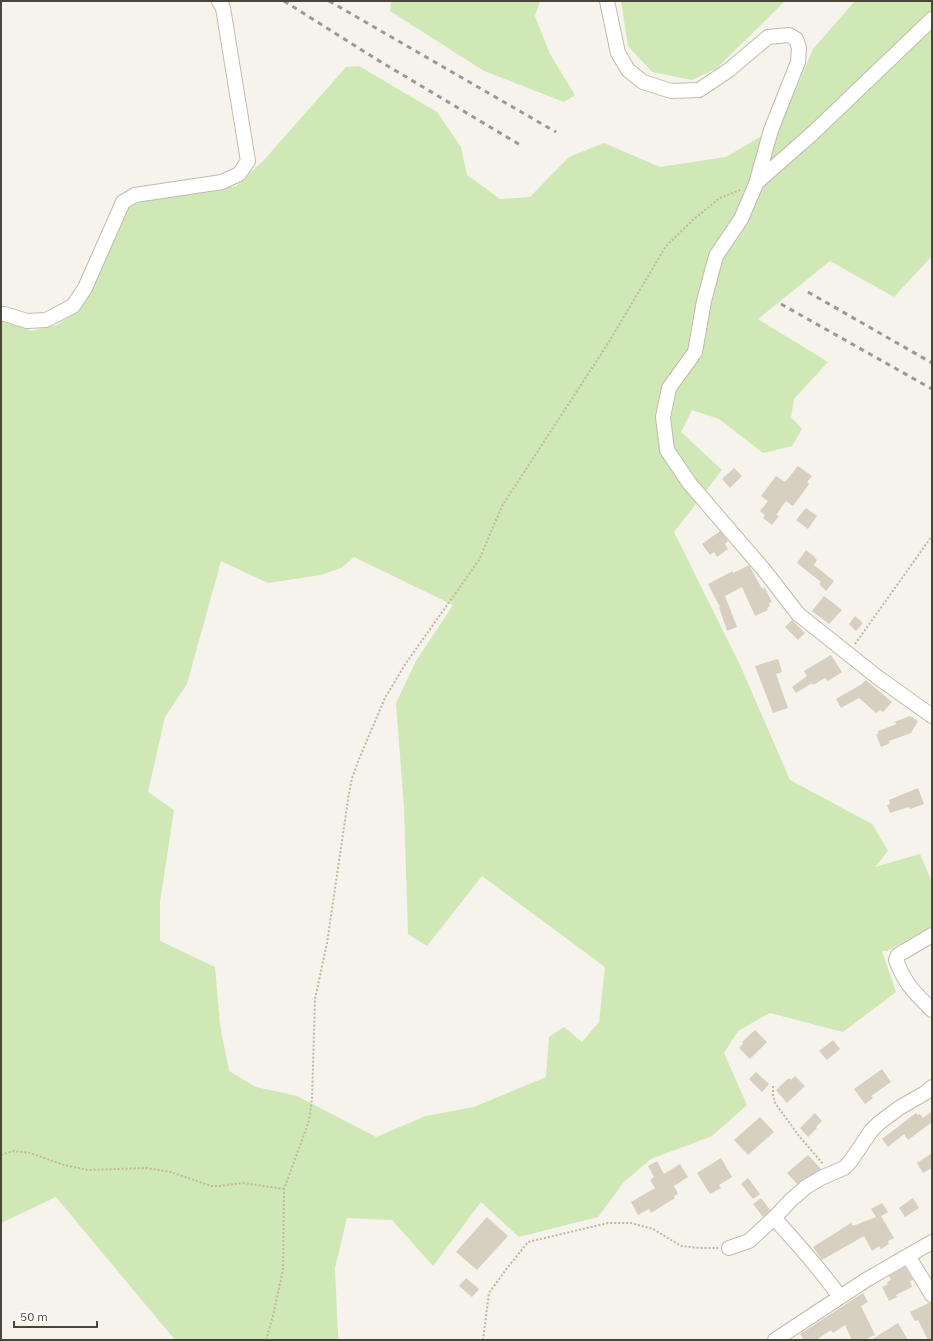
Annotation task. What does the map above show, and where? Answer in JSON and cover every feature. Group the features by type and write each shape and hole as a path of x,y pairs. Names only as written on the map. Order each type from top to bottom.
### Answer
{"street":[{"path":"1,314 27,321 46,320 73,306 85,288 123,202 135,196 222,182 239,174 248,161 223,8 220,1"},
{"path":"607,1 618,53 628,70 643,82 672,91 699,90 729,70 768,38 789,35 796,39 799,48 798,62 771,130 756,184 741,219 716,256 704,301 695,352 669,388 663,417 667,450 690,484 764,570 798,614 876,676 932,716"},
{"path":"756,184 814,132 932,19"},
{"path":"932,935 898,955 896,960 900,972 910,988 932,1010"},
{"path":"729,1248 749,1241 806,1187 831,1173 844,1168 850,1162 871,1132 880,1123 899,1108 925,1094 932,1087"},
{"path":"774,1218 820,1270 840,1297"},
{"path":"775,1340 866,1280 932,1242"},
{"path":"908,1256 932,1295"}],"path":[{"path":"266,1340 283,1270 284,1189 309,1121 312,1099 315,999 326,943 349,793 352,778 359,759 384,698 406,663 479,560 502,506 607,345 666,246 694,219 720,198 756,184"},
{"path":"848,654 932,536"},
{"path":"773,1086 775,1103 798,1136 831,1173"},
{"path":"1,1155 13,1151 30,1152 64,1165 88,1170 146,1168 171,1172 211,1186 243,1183 284,1189"},
{"path":"483,1340 490,1293 528,1242 608,1223 631,1223 654,1229 681,1246 700,1248 729,1248"}],"green space":[{"path":"393,1 540,1 535,16 550,54 575,95 564,102 484,71 390,11 391,3"},
{"path":"621,1 785,1 717,68 692,80 652,72 628,46"},
{"path":"855,1 932,1 932,256 894,297 830,261 758,319 828,362 794,399 791,417 802,429 792,446 763,453 719,419 692,410 681,432 722,470 674,532 740,665 790,780 872,824 888,851 875,867 920,854 932,882 932,926 887,951 882,951 896,992 843,1032 770,1013 738,1031 724,1053 747,1105 712,1136 651,1159 624,1182 598,1217 519,1237 481,1202 433,1266 392,1220 347,1218 335,1268 339,1340 175,1340 56,1197 1,1223 1,315 31,331 57,325 80,309 127,208 146,200 236,186 264,160 346,67 359,66 437,112 461,147 467,175 500,199 530,197 569,157 604,143 660,167 726,157 768,132 787,110 813,49","holes":["354,557 453,605 416,661 396,703 404,808 408,934 427,946 482,876 605,967 599,1022 582,1042 564,1027 549,1037 546,1077 474,1107 426,1116 376,1137 297,1096 256,1087 229,1071 220,1025 215,967 160,941 160,902 174,810 148,792 165,717 187,684 221,561 268,583 321,575 341,568"]}],"building":[{"path":"798,466 812,476 807,482 809,484 793,506 786,501 776,515 779,516 772,525 763,518 765,515 760,511 768,501 761,496 776,476 785,482"},
{"path":"734,468 742,476 730,488 722,479"},
{"path":"806,508 817,516 808,529 796,520"},
{"path":"720,531 728,541 725,544 728,549 717,557 714,552 710,555 702,544"},
{"path":"806,550 817,560 814,565 834,581 826,591 819,584 821,582 797,563"},
{"path":"749,565 762,589 765,588 772,602 769,603 770,606 767,608 768,610 755,616 742,587 725,596 737,627 727,631 720,607 708,584 733,571 733,573"},
{"path":"824,596 842,610 829,624 812,611"},
{"path":"855,616 863,623 856,631 849,624"},
{"path":"792,620 805,633 798,640 785,627"},
{"path":"831,655 842,672 828,681 825,678 813,685 812,683 796,693 792,687 807,676 804,671"},
{"path":"778,659 782,672 776,674 788,708 773,713 755,666"},
{"path":"866,680 892,702 883,712 880,710 876,713 859,698 841,708 836,699 862,684"},
{"path":"910,716 918,721 911,733 889,741 890,743 881,747 876,734 878,734 878,731 897,724 894,722"},
{"path":"918,788 924,804 910,809 909,807 890,813 887,805 890,804 889,800"},
{"path":"755,1030 767,1042 750,1059 739,1048 743,1043 742,1042"},
{"path":"833,1040 840,1049 827,1060 819,1051"},
{"path":"882,1069 891,1082 871,1096 873,1098 865,1104 854,1089"},
{"path":"756,1072 769,1084 762,1092 749,1079"},
{"path":"795,1076 805,1086 787,1103 776,1090 789,1078 791,1080"},
{"path":"932,1111 932,1122 908,1140 904,1134 888,1147 882,1139 916,1113 918,1115 920,1114 923,1118"},
{"path":"815,1113 822,1121 808,1137 800,1128"},
{"path":"760,1117 774,1132 748,1155 734,1140"},
{"path":"932,1153 932,1168 923,1173 917,1163"},
{"path":"808,1155 821,1169 797,1184 787,1173"},
{"path":"721,1158 732,1177 719,1185 721,1188 710,1194 697,1173"},
{"path":"657,1161 664,1174 680,1164 688,1177 674,1186 678,1194 674,1196 675,1198 651,1213 649,1209 638,1215 631,1202 655,1188 650,1180 654,1177 648,1166"},
{"path":"748,1178 760,1194 753,1199 741,1184"},
{"path":"761,1198 770,1210 763,1217 753,1204"},
{"path":"913,1198 919,1208 905,1217 899,1208"},
{"path":"882,1203 888,1212 881,1216 894,1238 888,1241 889,1244 881,1249 879,1246 872,1251 864,1236 822,1260 813,1247 851,1223 853,1226 876,1217 871,1209"},
{"path":"487,1217 508,1236 477,1270 456,1252"},
{"path":"905,1267 913,1280 910,1281 912,1287 896,1295 897,1297 889,1301 882,1287 888,1284 887,1282 891,1280 889,1276"},
{"path":"466,1278 479,1289 472,1297 459,1286"},
{"path":"863,1293 868,1302 861,1306 875,1335 864,1340 852,1340 845,1325 833,1333 831,1330 816,1340 804,1340 800,1334"},
{"path":"932,1303 932,1340 928,1340 918,1320 915,1321 910,1312"},
{"path":"898,1323 908,1340 871,1340"}],"railway":[{"path":"284,1 376,59 522,146"},
{"path":"329,1 556,132"},
{"path":"808,292 932,363"},
{"path":"781,304 932,389"}]}
